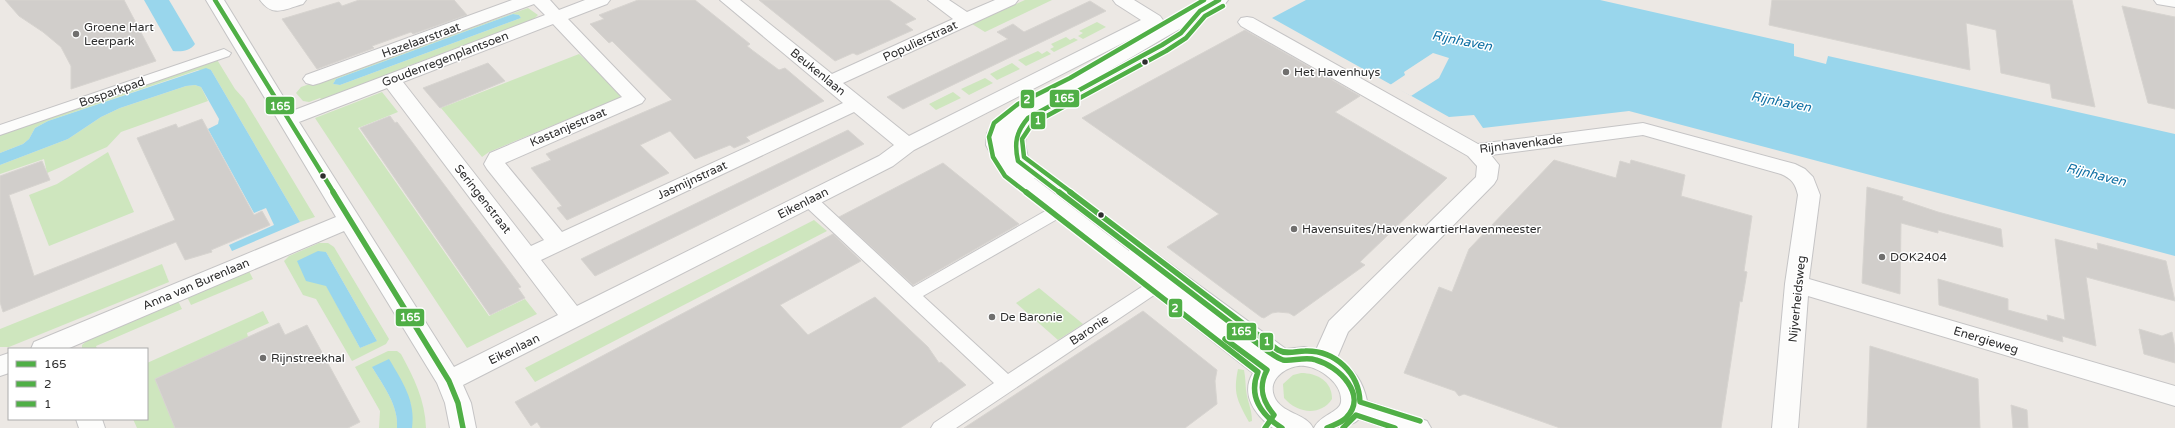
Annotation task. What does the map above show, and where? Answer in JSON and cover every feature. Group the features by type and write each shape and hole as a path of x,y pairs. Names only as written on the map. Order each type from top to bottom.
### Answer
{"street":[{"path":"215,0 449,381 458,403 463,428"},
{"path":"272,3 297,0"},
{"name":"Hazelaarstraat","path":"313,80 529,0"},
{"path":"540,0 558,16"},
{"name":"Goudenregenplantsoen","path":"288,119 601,0"},
{"name":"Beukenlaan","path":"728,0 907,145"},
{"path":"937,0 966,20"},
{"name":"Populierstraat","path":"830,82 1009,0"},
{"name":"Eikenlaan","path":"449,381 886,162 907,145 1154,20 1122,0"},
{"path":"1219,0 1167,27 1126,54 1073,84 1018,111 997,129 995,137 996,148 1009,170 1060,210 1257,343 1275,365"},
{"path":"2163,0 2175,2"},
{"path":"1164,281 1018,161 1013,139 1018,127 1028,118 1162,45 1181,32 1200,11"},
{"name":"Kastanjestraat","path":"558,16 635,99 497,158 494,164 558,243"},
{"name":"Rijnhavenkade","path":"1247,22 1475,151 1643,129 1770,163 1798,174"},
{"name":"Bosparkpad","path":"0,130 224,54"},
{"name":"Seringenstraat","path":"391,80 574,318"},
{"name":"Jasmijnstraat","path":"528,257 856,104"},
{"path":"1323,361 1338,327 1486,179 1488,165 1475,151"},
{"name":"Nijverheidsweg","path":"1785,428 1797,284 1809,195 1805,182 1798,174"},
{"path":"809,200 1007,384"},
{"path":"912,296 1060,210"},
{"name":"Anna van Burenlaan","path":"55,347 349,220"},
{"name":"Baronie","path":"941,428 1164,281"},
{"name":"Energieweg","path":"1797,284 2175,396"},
{"path":"1298,428 1285,423 1270,422 1267,408 1261,395 1261,382 1275,365 1298,357 1323,361 1338,369 1349,380 1354,394 1353,407 1343,420 1327,428"},
{"path":"1353,407 1418,428"}],"green space":[{"path":"1025,0 1052,0 985,32 972,24"},
{"path":"528,8 538,15 534,19 408,66 410,68 323,101 320,98 309,102 303,101 296,93 301,87","holes":["513,14 519,15 521,18 340,85 333,84 336,79"]},
{"path":"1097,22 1106,27 1083,39 1078,36 1083,33 1079,31"},
{"path":"1066,37 1070,40 1074,38 1078,40 1054,52 1050,49 1054,47 1051,44"},
{"path":"1038,51 1042,54 1047,51 1051,54 1026,66 1018,60"},
{"path":"579,54 621,92 620,98 616,102 605,107 602,105 489,152 482,157 441,108"},
{"path":"216,58 235,89 244,99 315,217 300,222 211,70 198,70 48,121 35,128 29,139 23,144 0,153 0,132"},
{"path":"1012,63 1020,69 997,80 990,74"},
{"path":"985,78 993,83 969,95 961,89"},
{"path":"195,85 201,87 208,101 121,132 107,147 47,173 44,159 0,174 0,165 68,139 101,117 120,108 186,86"},
{"path":"382,92 398,112 358,128 489,316 525,299 537,314 467,348 315,118"},
{"path":"953,92 961,98 936,110 929,104"},
{"path":"108,152 134,212 49,246 29,195 57,184"},
{"path":"814,220 827,231 535,382 525,368"},
{"path":"319,243 328,243 334,247 389,339 386,344 352,361 316,299 303,295 284,261 289,256","holes":["326,252 377,341 360,348 326,285"]},
{"path":"162,264 169,282 9,347 0,347 0,329"},
{"path":"249,271 253,279 191,305 186,295"},
{"path":"1039,288 1083,324 1058,340 1016,303"},
{"path":"177,299 182,309 96,346 97,348 82,348 82,345 95,334"},
{"path":"263,311 269,323 247,333 248,337 155,379 175,428 137,428 133,420 148,420 148,363"},
{"path":"388,351 397,351 401,354 410,372 424,408 426,428 412,428 411,404 372,367 393,404 397,420 397,428 379,428 380,411 355,367"},
{"path":"1238,369 1244,370 1246,393 1252,417 1252,421 1249,422 1237,396 1236,384"},
{"path":"1301,373 1318,376 1326,383 1329,387 1332,399 1327,405 1315,411 1308,411 1295,407 1284,398 1283,384 1293,375"}],"water":[{"path":"144,0 169,0 195,44 191,48 185,50 173,51"},
{"name":"Rijnhaven","path":"1306,0 1600,0 1794,44 1794,56 1826,64 1828,56 2175,134 2175,256 1629,111 1483,128 1474,115 1449,117 1272,18"},
{"path":"513,14 519,15 521,18 340,85 333,84 336,79"},
{"path":"206,68 211,70 300,222 232,251 229,245 274,225 266,208 254,213 208,129 218,124 219,119 201,87 195,85 186,86 120,108 101,117 68,139 0,165 0,153 23,144 29,139 35,128 48,121"},
{"path":"318,251 326,252 377,341 360,348 326,286 306,281 297,261"},
{"path":"389,359 403,383 410,400 413,418 412,428 397,428 397,420 393,404 372,367"}],"pier":[{"path":"1433,53 1449,58 1439,78 1411,96 1390,85 1405,75 1404,72"}],"building":[{"path":"5,0 124,0 156,61 71,89 71,66 61,47 43,32 19,16"},
{"path":"359,0 454,0 467,15 413,34 411,32 372,46 374,48 317,69 282,19 339,2 342,6"},
{"path":"638,0 695,0 750,44 747,46 752,50 779,70 785,68 824,101 746,137 750,141 734,148 730,145 695,159 670,131 640,145 669,173 567,220 557,208 562,206 531,168 551,160 546,154 672,100 612,41 609,43 590,24 604,19 599,15"},
{"path":"759,0 889,0 916,19 905,24 913,30 857,55 853,53 835,61"},
{"path":"1772,0 2072,0 2095,107 2052,98 2050,84 2001,73 1996,30 1966,23 1970,70 1769,25"},
{"path":"1090,1 1106,11 903,109 887,97 1008,39 997,32 1013,24 1024,32"},
{"path":"2122,6 2175,17 2175,109 2148,103"},
{"path":"1245,30 1360,96 1335,112 1447,178 1360,262 1365,265 1294,316 1289,313 1278,312 1272,313 1264,318 1261,317 1167,247 1219,214 1082,118"},
{"path":"488,63 505,81 440,108 423,88"},
{"path":"390,116 395,123 397,122 504,264 521,287 518,288 525,298 490,315 360,128"},
{"path":"202,119 254,215 262,211 270,225 211,250 212,252 185,260 176,242 3,312 0,302 0,176 42,161 50,180 9,195 34,276 175,220 137,138 176,124 178,128"},
{"path":"848,130 864,144 595,276 581,259"},
{"path":"1554,160 1616,178 1620,161 1630,164 1631,160 1685,175 1681,196 1752,216 1744,271 1747,272 1742,302 1740,301 1721,428 1560,428 1464,394 1459,396 1455,391 1404,373 1439,287 1452,292 1469,249"},
{"path":"943,163 1019,224 913,285 839,217"},
{"name":"DOK2404","path":"1867,187 1903,197 1902,200 1938,212 2001,229 2003,247 1938,230 1938,233 1901,223 1900,294 1862,283"},
{"path":"833,234 861,261 780,305 808,335 875,297 928,347 939,363 941,362 966,385 900,428 541,428 537,422 531,426 515,402"},
{"path":"2055,239 2098,250 2097,243 2166,261 2175,301 2086,277 2096,346 2062,336 2063,342 1939,305 1938,279 2008,299 2008,310 2048,321 2047,315 2065,320"},
{"path":"1143,311 1217,370 1215,381 1217,404 1185,428 964,428"},
{"name":"Rijnstreekhal","path":"279,323 285,335 307,325 360,422 348,428 175,428 155,379"},
{"path":"2139,329 2162,336 2172,332 2175,348 2175,363 2144,354"},
{"path":"1870,346 1978,379 1980,428 1867,428"},
{"path":"2011,405 2027,410 2028,428 2013,428"}],"transit line":[{"name":"165","path":"215,0 449,381 458,403 463,428"},
{"name":"2","path":"1204,0 1070,78 1029,98 1008,111 994,123 989,137 990,151 996,164 1005,176 1258,372 1254,388 1258,404 1268,418 1282,428"},
{"name":"165","path":"1219,0 1200,11 1181,33 1162,45 1028,118 1017,133 1015,148 1018,161 1257,343 1283,360 1308,358 1322,362 1338,371 1350,385 1354,401 1352,410 1346,418 1327,428"},
{"name":"1","path":"1223,6 1205,16 1186,38 1166,51 1032,124 1022,139 1024,157 1278,350 1284,353 1309,351 1329,356 1345,366 1352,373 1357,382 1360,402 1420,421"},
{"name":"165","path":"1225,339 1267,370 1261,388 1263,399 1274,415 1265,428"},
{"name":"2","path":"1343,428 1348,425 1356,415 1395,428"}],"place":[{"name":"Groene Hart Leerpark","path":"76,34"},
{"name":"Het Havenhuys","path":"1286,72"},
{"name":"Havensuites/HavenkwartierHavenmeester","path":"1294,229"},
{"name":"DOK2404","path":"1882,257"},
{"name":"De Baronie","path":"992,317"},
{"name":"Rijnstreekhal","path":"263,358"}]}
